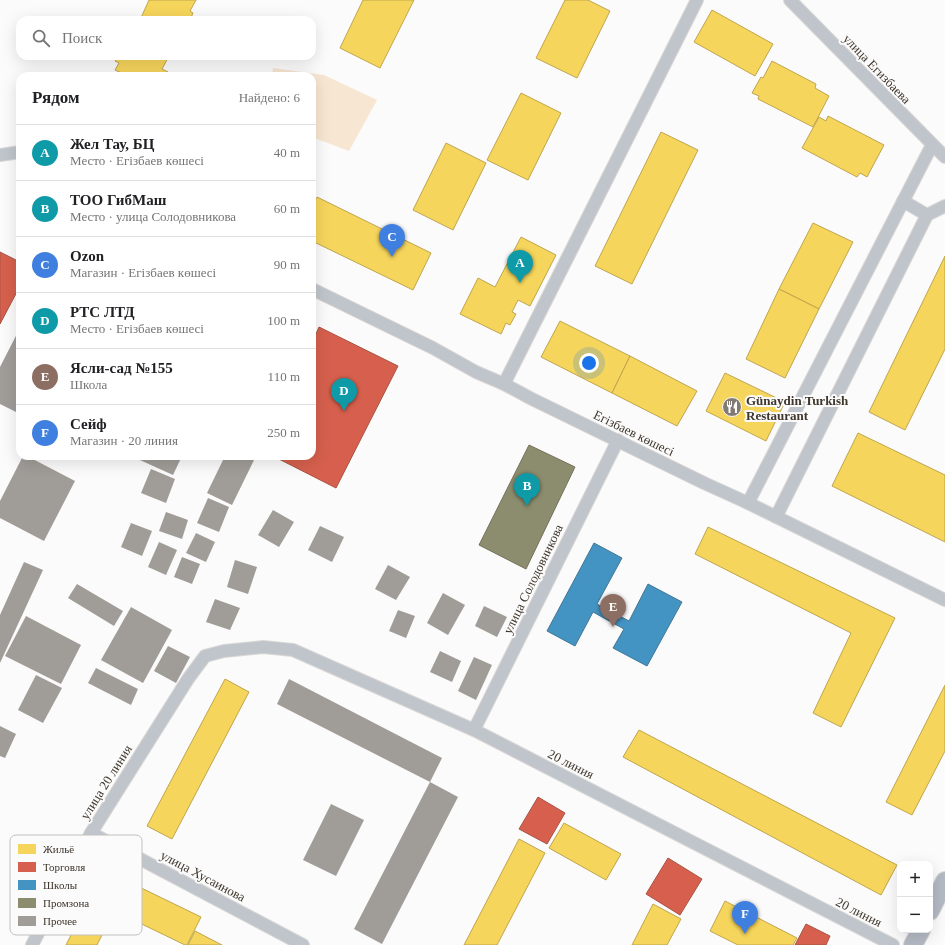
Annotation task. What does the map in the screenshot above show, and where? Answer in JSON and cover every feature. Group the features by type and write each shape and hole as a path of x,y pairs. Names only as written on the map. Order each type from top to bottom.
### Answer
{"main road":[{"path":"933,905 945,881"},
{"path":"913,945 919,933"}],"street":[{"path":"504,384 696,0"},
{"name":"улица Егизбаева","path":"790,0 945,157"},
{"path":"748,503 932,145"},
{"path":"0,155 16,152"},
{"path":"903,201 927,215"},
{"path":"776,517 927,215 945,206"},
{"name":"Егізбаев көшесі","path":"316,291 433,348 476,372 504,384 945,600"},
{"name":"улица Солодовникова","path":"474,730 618,440"},
{"name":"20 линия","path":"224,651 263,647 293,650 474,730 893,945"},
{"name":"улица 20 линия","path":"91,833 188,679 205,656 224,651"},
{"name":"улица Хусаинова","path":"91,833 95,835"},
{"name":"улица Хусаинова","path":"142,860 303,945"},
{"name":"улица 20 линия","path":"32,945 37,935"}],"shaded area":[{"path":"273,68 302,72 272,72"},
{"path":"316,74 324,75 377,100 349,151 316,139"}],"building: Жильё":[{"path":"149,0 196,0 190,11 193,13 192,16 142,16"},
{"path":"363,0 414,0 380,68 340,48"},
{"path":"565,0 588,0 610,11 577,78 536,58"},
{"path":"712,10 773,44 755,76 694,42"},
{"path":"167,60 162,69 168,72 119,72 115,70 119,63 115,61"},
{"path":"772,61 816,84 815,88 829,96 813,127 758,99 759,96 752,93 761,77 763,78"},
{"path":"521,93 561,113 528,180 487,160"},
{"path":"828,116 884,145 867,177 860,173 857,177 802,148 819,117 826,121"},
{"path":"661,132 698,150 632,284 595,266"},
{"path":"446,143 486,163 453,230 413,210"},
{"path":"317,197 431,253 413,290 316,243"},
{"path":"813,223 853,242 819,309 779,289"},
{"path":"521,237 556,255 530,306 518,300 512,312 516,314 510,325 506,323 501,334 460,314 478,278 495,287"},
{"path":"945,256 945,349 905,430 869,412"},
{"path":"779,289 819,309 785,378 746,359"},
{"path":"560,321 630,356 612,393 541,357"},
{"path":"630,356 697,391 677,426 612,393"},
{"path":"725,373 785,402 766,441 706,411"},
{"path":"858,433 945,475 945,542 832,486"},
{"path":"708,527 895,618 841,727 813,713 851,633 695,554"},
{"path":"225,679 249,692 172,839 147,826"},
{"path":"945,685 945,751 912,815 886,802"},
{"path":"639,730 897,865 881,895 623,757"},
{"path":"564,823 621,854 606,880 549,848"},
{"path":"519,839 545,853 497,945 464,945"},
{"path":"142,888 201,917 187,945 142,924"},
{"path":"725,901 797,938 793,945 738,945 710,931"},
{"path":"653,904 681,919 667,945 632,945"},
{"path":"195,931 222,945 188,945"},
{"path":"71,935 102,935 97,945 66,945"}],"building: Торговля":[{"path":"0,252 16,260 16,294 0,324"},
{"path":"319,327 398,366 336,488 281,460 316,460 316,334"},
{"path":"538,797 565,813 547,844 519,829"},
{"path":"668,858 702,879 680,915 646,894"},
{"path":"806,924 830,936 826,945 795,945"}],"building: Школы":[{"path":"594,543 622,558 597,604 629,621 648,584 682,602 647,666 613,648 624,629 593,612 575,646 547,631"}],"building: Промзона":[{"path":"529,445 575,467 526,569 479,545"}],"building: Прочее":[{"path":"16,336 16,412 0,404 0,367"},
{"path":"21,460 35,460 75,481 44,541 0,518 0,501"},
{"path":"140,460 180,460 173,475"},
{"path":"223,460 254,460 232,505 207,493"},
{"path":"151,469 175,479 166,503 141,493"},
{"path":"208,498 229,507 219,532 197,523"},
{"path":"273,510 294,522 279,547 258,535"},
{"path":"166,512 188,520 182,539 159,531"},
{"path":"131,523 152,531 142,556 121,547"},
{"path":"320,526 344,537 332,562 308,550"},
{"path":"196,533 215,542 206,562 186,553"},
{"path":"159,542 177,550 166,575 148,567"},
{"path":"182,557 200,564 192,584 174,577"},
{"path":"235,560 257,567 248,594 227,587"},
{"path":"24,562 43,570 0,663 0,615"},
{"path":"388,565 410,577 396,600 375,589"},
{"path":"77,584 123,611 114,626 68,598"},
{"path":"443,593 465,605 448,635 427,623"},
{"path":"215,599 240,608 230,630 206,622"},
{"path":"484,606 507,617 497,637 475,626"},
{"path":"131,607 172,630 143,683 101,660"},
{"path":"398,610 415,616 406,638 389,631"},
{"path":"26,616 81,645 61,684 5,656"},
{"path":"168,646 190,657 176,683 154,671"},
{"path":"440,651 461,661 452,682 430,672"},
{"path":"474,657 492,665 476,700 458,691"},
{"path":"96,668 138,689 131,705 88,683"},
{"path":"36,675 62,688 43,723 18,710"},
{"path":"289,679 442,758 430,782 277,704"},
{"path":"0,726 16,734 5,758 0,756"},
{"path":"430,782 458,797 382,944 354,929"},
{"path":"331,804 364,820 336,876 303,860"}],"place":[{"name":"Ozon","path":"392,257"},
{"name":"Жел Тау, БЦ","path":"520,283"},
{"name":"Günaydin Turkish Restaurant","path":"732,407"},
{"name":"РТС ЛТД","path":"344,411"},
{"name":"ТОО ГибМаш","path":"527,506"},
{"name":"Ясли-сад №155","path":"613,627"},
{"name":"Сейф","path":"745,934"}]}
